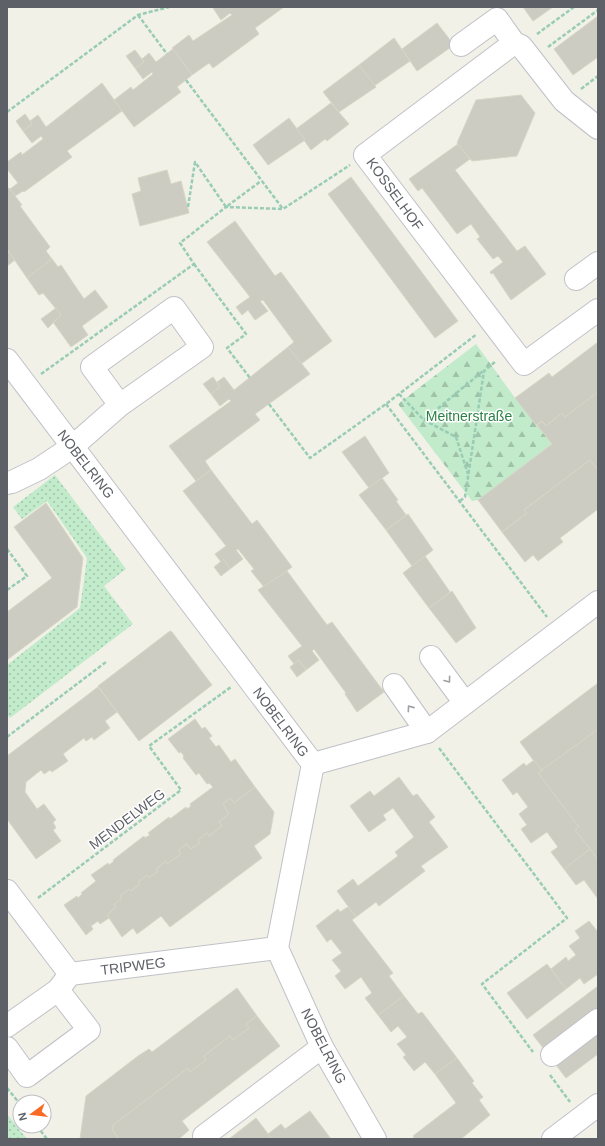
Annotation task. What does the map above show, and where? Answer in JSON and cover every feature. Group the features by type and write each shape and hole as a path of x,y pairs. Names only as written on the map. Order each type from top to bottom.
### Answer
{"street":[{"path":"461,45 496,19 564,101 598,128"},
{"name":"KOSSELHOF","path":"522,49 365,155 524,364 598,310"},
{"path":"576,279 598,263"},
{"path":"7,483 39,470 72,446 120,405 202,346 174,308 92,367 120,405"},
{"name":"NOBELRING","path":"7,360 313,764 277,948 322,1047 375,1139"},
{"path":"313,764 427,732 598,602"},
{"path":"431,657 465,703"},
{"path":"394,685 427,732"},
{"path":"7,891 22,910 64,982 89,1030 27,1076 7,1048"},
{"name":"TRIPWEG","path":"7,1026 64,982 277,948"},
{"path":"545,1061 598,1020"},
{"path":"204,1136 322,1047"},
{"path":"553,1139 590,1111"}],"path":[{"path":"522,49 574,7"},
{"path":"7,112 138,15 167,8"},
{"path":"522,49 598,10"},
{"path":"138,15 167,54"},
{"path":"186,80 283,209"},
{"path":"226,207 283,209 365,155"},
{"path":"188,207 194,162 226,207"},
{"path":"250,378 227,348 246,334 180,243 262,181"},
{"path":"26,385 194,264"},
{"path":"269,404 310,458 386,404 492,323"},
{"path":"424,420 492,364"},
{"path":"460,501 465,497 484,371"},
{"path":"399,394 424,420 456,437 468,475"},
{"path":"386,404 558,632"},
{"path":"7,549 27,576 7,590"},
{"path":"8,735 106,662"},
{"name":"MENDELWEG","path":"22,910 181,790 149,746 246,676"},
{"path":"427,732 567,918 482,984 545,1061 590,1111"}],"green space":[{"name":"Meitnerstraße","path":"476,344 515,398 552,444 478,500 472,501 398,404"},
{"path":"55,475 126,569 104,586 133,624 10,718 7,714 7,665 80,608 87,558 47,501 22,519 13,507"},
{"path":"7,1114 12,1120 12,1134 23,1134 27,1139 7,1139"}],"building":[{"path":"284,7 255,28 259,34 213,68 209,63 192,75 172,48 189,35 193,41 232,15 230,13 221,20 213,8"},
{"path":"523,7 553,7 533,21"},
{"path":"598,16 598,57 573,75 554,49"},
{"path":"437,23 454,45 417,71 402,49"},
{"path":"394,38 410,61 374,86 359,65"},
{"path":"173,49 192,75 177,87 181,92 134,127 114,100 131,87 133,90 153,74 152,72 143,79 135,68 144,62 142,59 149,53 156,62"},
{"path":"135,50 144,62 135,68 126,56"},
{"path":"359,65 376,87 339,112 323,92"},
{"path":"102,83 122,111 67,151 72,157 24,192 23,191 15,196 10,189 18,183 7,169 7,162 21,152 22,155 43,139 41,136 32,143 23,131 32,124 30,121 38,115 46,127"},
{"path":"521,95 535,113 517,156 472,161 457,143 476,100"},
{"path":"331,103 349,124 327,141 325,139 311,150 296,129"},
{"path":"25,114 32,124 23,131 16,121"},
{"path":"289,118 305,140 268,165 253,145"},
{"path":"458,144 470,159 455,170 517,251 525,246 546,274 511,300 493,273 491,274 490,272 503,262 498,256 493,259 477,239 480,237 471,224 457,234 422,188 418,191 409,179"},
{"path":"167,170 171,184 181,181 189,213 140,226 132,194 141,191 138,178"},
{"path":"351,177 458,321 435,338 328,194"},
{"path":"9,188 22,205 20,206 50,247 46,251 52,259 27,278 7,249 7,189"},
{"path":"235,221 275,276 281,272 332,341 301,364 288,347 294,342 263,300 260,301 268,311 255,320 248,310 242,315 236,307 250,297 207,242"},
{"path":"9,252 15,260 7,266 7,253"},
{"path":"52,259 58,267 61,265 84,299 95,290 108,307 82,326 88,335 71,347 53,322 61,315 43,293 39,295 27,278"},
{"path":"56,308 61,315 48,328 41,319"},
{"path":"598,342 598,392 565,417 562,413 546,426 542,421 536,425 515,398 549,373 552,377"},
{"path":"288,347 310,374 255,414 260,420 205,461 211,470 196,481 169,446 231,401 229,399 220,406 211,394 220,387 217,382 224,377 234,390"},
{"path":"213,377 220,387 211,394 203,384"},
{"path":"598,392 598,470 590,460 524,510 527,513 502,532 478,500 552,444 537,425 542,421 546,426 562,413 565,417"},
{"path":"365,436 389,473 369,488 342,452"},
{"path":"590,460 598,470 598,509 560,538 563,542 538,561 533,555 525,562 502,532 527,513 524,510"},
{"path":"211,470 252,524 257,520 292,567 264,587 251,571 254,569 238,549 236,550 243,559 230,569 224,559 221,562 215,554 226,546 183,491"},
{"path":"382,478 398,500 396,501 406,515 386,530 359,495"},
{"path":"46,503 83,558 77,607 7,660 7,612 52,578 14,527"},
{"path":"408,514 433,550 412,566 386,530"},
{"path":"425,556 450,592 429,608 403,573"},
{"path":"224,559 230,569 221,576 214,567"},
{"path":"287,571 327,625 332,622 384,692 357,712 345,694 346,693 314,649 312,651 319,660 306,670 299,660 294,664 288,656 302,646 258,590"},
{"path":"452,591 476,628 456,643 429,608"},
{"path":"170,631 212,685 139,741 98,686"},
{"path":"299,660 306,670 297,677 290,667"},
{"path":"598,683 598,729 542,772 520,742"},
{"path":"98,687 117,712 105,721 110,728 94,740 92,737 86,741 84,738 63,754 68,761 52,772 50,770 44,774 41,770 26,782 25,792 37,809 44,804 56,820 53,822 56,828 53,830 61,841 36,859 7,819 7,756"},
{"path":"195,719 202,729 205,727 212,736 209,738 216,747 219,745 231,762 235,759 255,787 234,803 230,798 223,804 229,814 219,822 222,826 209,836 207,833 198,840 200,843 191,849 187,844 178,850 181,854 167,864 166,861 156,869 158,871 149,878 147,875 138,882 140,884 131,891 129,889 120,896 122,898 114,904 116,907 107,915 109,918 100,924 98,921 91,926 93,929 86,935 64,905 77,896 78,898 82,894 81,893 96,881 91,875 108,863 109,865 114,861 113,860 144,836 145,838 150,835 148,833 169,817 170,819 186,807 187,809 191,806 190,804 213,787 209,783 207,784 199,773 196,775 183,758 184,756 181,752 179,753 168,739"},
{"path":"598,729 598,860 575,830 579,827 538,773"},
{"path":"534,760 542,771 538,773 579,827 575,830 590,849 564,869 551,852 558,847 547,832 531,843 521,829 527,825 519,814 528,807 517,792 513,795 502,780 524,763 526,766"},
{"path":"399,777 413,796 417,794 435,817 429,822 448,847 421,866 425,871 379,906 376,902 356,917 337,891 353,879 358,886 398,856 395,852 414,837 393,808 383,815 386,820 369,832 350,806 370,791 374,796"},
{"path":"255,787 274,812 270,834 254,846 262,858 170,927 161,916 137,934 133,928 122,937 107,915 116,907 114,904 122,898 120,896 129,889 131,891 140,884 138,882 147,875 149,878 158,871 156,869 166,861 167,864 181,854 178,850 187,844 191,849 200,843 198,840 207,833 209,836 222,826 219,822 229,814 223,804 230,798 234,803"},
{"path":"590,849 598,860 598,899 584,880 576,885 564,869"},
{"path":"348,907 356,917 352,920 393,973 389,976 404,996 378,1015 365,998 372,993 361,977 345,989 335,976 341,971 332,960 342,953 331,939 327,942 316,926 338,909 340,912"},
{"path":"589,921 598,932 598,974 584,984 580,978 566,989 551,969 566,957 568,961 576,955 569,946 580,938 575,931"},
{"path":"547,964 566,989 527,1019 507,993"},
{"path":"598,986 598,1008 544,1049 533,1035"},
{"path":"237,988 257,1016 246,1024 249,1028 233,1040 230,1036 204,1056 206,1060 190,1072 188,1068 113,1125 113,1131 119,1139 80,1139 86,1096 138,1056 149,1049 152,1052"},
{"path":"404,996 418,1014 422,1012 457,1058 435,1074 425,1062 414,1071 403,1057 406,1055 397,1044 407,1037 398,1026 391,1032 378,1015"},
{"path":"257,1016 280,1046 182,1121 189,1130 179,1139 119,1139 113,1131 113,1125 188,1068 190,1072 206,1060 204,1056 230,1036 233,1040 249,1028 246,1024"},
{"path":"598,1033 598,1054 566,1078 556,1065"},
{"path":"457,1058 474,1081 472,1083 483,1097 479,1100 490,1115 461,1139 415,1139 413,1136 456,1103 435,1074"},
{"path":"310,1111 331,1139 272,1139 268,1134 281,1124 285,1129"},
{"path":"256,1118 272,1139 229,1139"}]}
